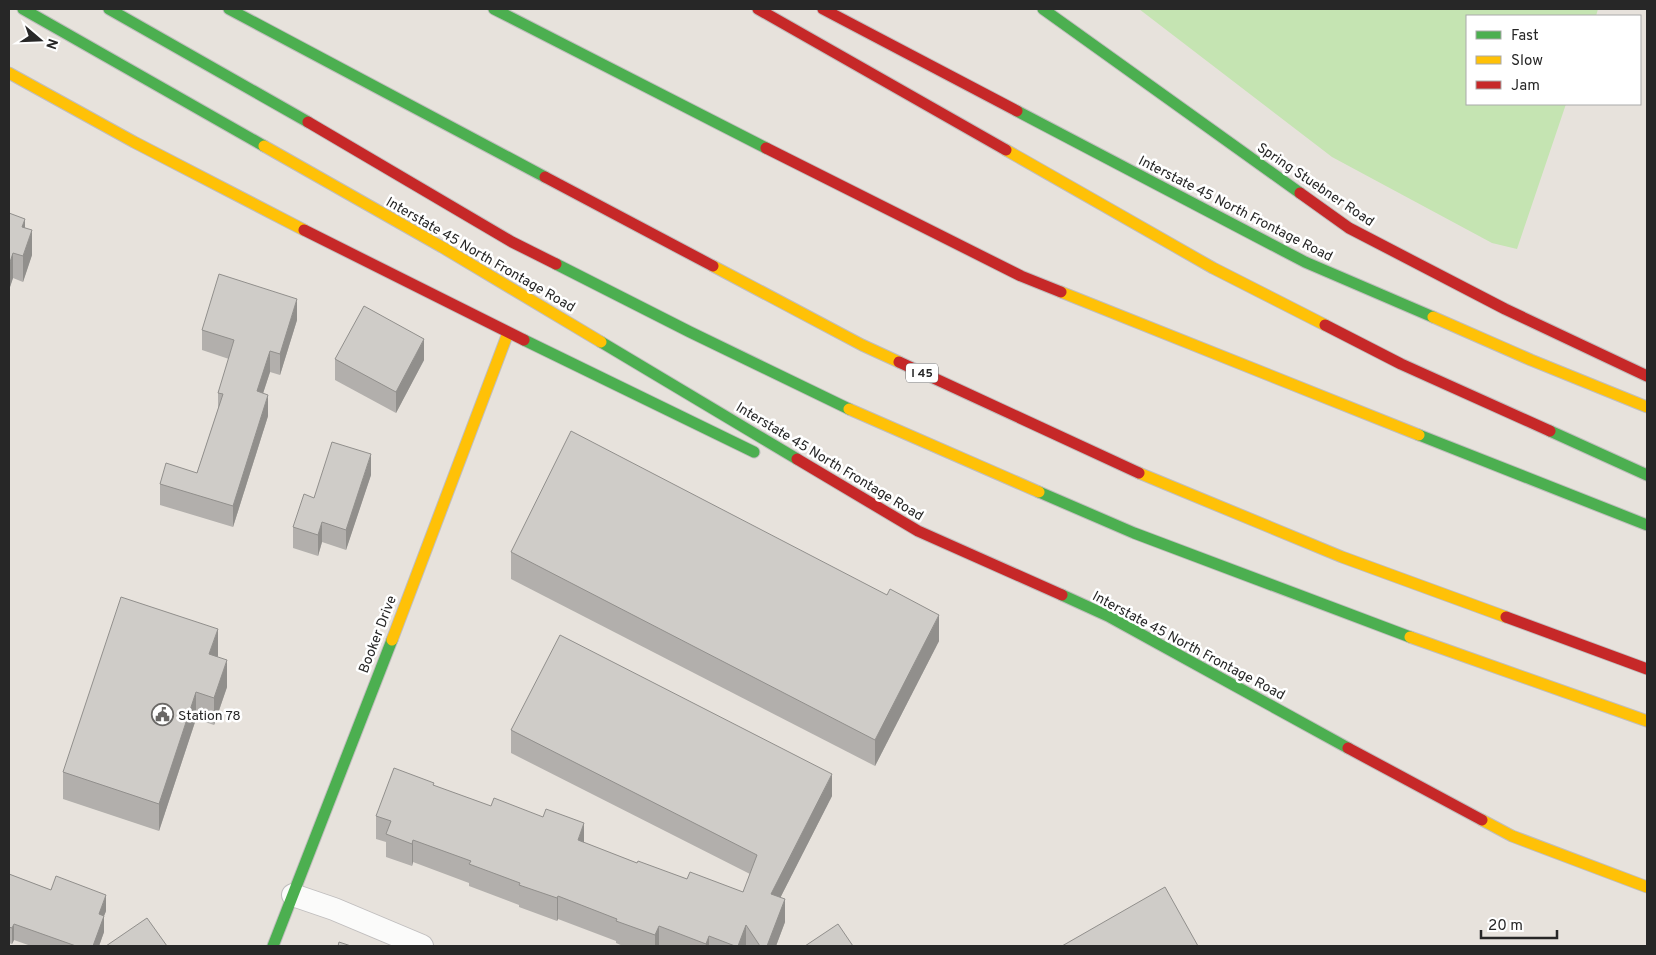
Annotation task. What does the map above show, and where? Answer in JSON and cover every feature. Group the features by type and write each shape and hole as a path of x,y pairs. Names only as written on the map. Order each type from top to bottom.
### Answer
{"main road":[{"name":"Interstate 45 North Frontage Road","path":"23,9 442,247 918,531 1108,616 1512,836 1647,888"},
{"path":"110,9 239,82 512,242 690,332 873,421 1143,536 1356,618 1647,721"},
{"name":"I 45","path":"229,9 862,345 952,388 1116,463 1342,557 1647,668"},
{"path":"494,9 674,102 1021,276 1647,525"},
{"path":"758,9 1213,268 1401,364 1647,474"},
{"name":"Interstate 45 North Frontage Road","path":"823,9 1305,262 1531,360 1647,407"},
{"name":"Spring Stuebner Road","path":"1043,9 1349,228 1505,309 1647,376"},
{"path":"9,73 76,112 310,233 508,333 766,458"},
{"name":"Booker Drive","path":"273,946 424,557 508,333"},
{"path":"802,475 918,531"}],"street":[{"path":"292,895 334,909 422,946"}],"green space":[{"path":"1139,9 1598,9 1596,15 1466,15 1466,105 1566,105 1517,249 1492,243 1332,157"}],"building":[{"path":"9,213 25,219 22,227 32,230 23,256 13,253 9,265"},
{"path":"219,274 297,299 280,354 270,351 257,391 268,395 233,506 160,484 166,463 197,473 223,394 218,393 234,340 202,330"},
{"path":"364,306 424,339 396,392 335,359"},
{"path":"571,431 887,595 890,589 939,615 875,740 511,552"},
{"path":"332,442 371,454 346,530 322,522 318,535 293,527 304,494 314,498"},
{"path":"121,597 218,629 209,654 227,660 214,698 196,692 159,804 63,772"},
{"path":"560,635 832,774 771,894 785,899 767,946 760,946 746,925 738,946 709,936 706,944 659,926 655,935 616,921 617,919 558,896 557,898 519,885 520,883 469,864 471,861 413,840 412,844 386,834 391,821 376,816 394,768 434,783 433,785 491,806 494,798 543,817 546,809 584,823 578,840 637,863 638,861 687,879 690,872 743,892 757,855 511,730"},
{"path":"9,874 51,890 56,876 106,895 99,914 104,916 93,946 76,946 14,924 12,928 9,927"},
{"path":"1165,887 1198,946 1062,946"},
{"path":"147,918 167,946 106,946"},
{"path":"838,924 853,946 805,946"},
{"path":"339,942 351,946 338,946"}],"traffic: fast":[{"path":"23,9 264,146"},
{"path":"109,9 308,122"},
{"path":"229,9 545,177"},
{"path":"494,9 766,148"},
{"path":"1043,9 1300,193"},
{"path":"1017,111 1305,262 1433,317"},
{"path":"556,264 690,332 849,409"},
{"path":"524,340 754,452"},
{"path":"601,342 797,459"},
{"path":"1550,431 1647,475"},
{"path":"1419,435 1647,525"},
{"path":"1039,492 1134,533 1410,637"},
{"path":"1062,595 1108,616 1348,748"},
{"path":"273,946 392,640"}],"traffic: slow":[{"path":"9,73 134,142 304,230"},
{"path":"264,146 442,247 601,342"},
{"path":"1006,150 1213,268 1325,325"},
{"path":"713,266 862,345 899,362"},
{"path":"1061,292 1419,435"},
{"path":"1433,317 1531,360 1647,407"},
{"path":"392,640 508,333"},
{"path":"849,409 1039,492"},
{"path":"1139,473 1342,557 1506,617"},
{"path":"1410,637 1647,721"},
{"path":"1482,820 1512,836 1647,887"}],"traffic: jam":[{"path":"758,9 1006,150"},
{"path":"823,9 1017,111"},
{"path":"308,122 512,242 556,264"},
{"path":"766,148 1021,276 1061,292"},
{"path":"545,177 713,266"},
{"path":"1300,193 1349,228 1505,309 1647,376"},
{"path":"304,230 524,340"},
{"path":"1325,325 1401,364 1550,431"},
{"path":"899,362 1139,473"},
{"path":"797,459 918,531 1062,595"},
{"path":"1506,617 1647,669"},
{"path":"1348,748 1482,820"}],"place":[{"name":"Station 78","path":"162,715"}]}
